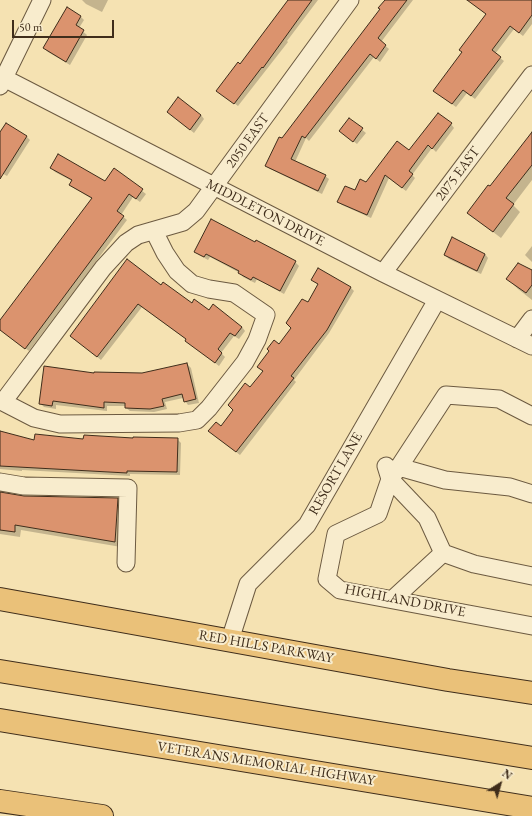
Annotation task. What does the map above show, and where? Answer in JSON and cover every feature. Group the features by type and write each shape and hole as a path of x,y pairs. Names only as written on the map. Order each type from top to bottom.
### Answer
{"main road":[{"name":"RED HILLS PARKWAY","path":"0,598 448,680 532,693"},
{"path":"0,671 532,758"},
{"name":"VETERANS MEMORIAL HIGHWAY","path":"0,720 532,808"},
{"path":"0,801 102,816"}],"street":[{"path":"1,80 42,0"},
{"name":"2050 EAST","path":"2,401 103,268 126,243 138,235 182,222 196,211 350,0"},
{"name":"2075 EAST","path":"383,273 532,75"},
{"name":"MIDDLETON DRIVE","path":"1,80 383,273 525,342"},
{"path":"2,401 34,418 60,424 179,423 197,420 210,408 245,362 257,340 266,314 234,293 192,284 177,271 165,253 154,231"},
{"name":"RESORT LANE","path":"230,640 248,584 307,525 437,300"},
{"path":"525,342 532,319"},
{"path":"392,471 446,395 499,399 532,416"},
{"path":"392,471 445,480 510,487 532,494"},
{"path":"392,471 427,518 443,553 474,564 532,576"},
{"name":"HIGHLAND DRIVE","path":"392,471 378,514 336,534 327,579 340,590 532,626"},
{"path":"0,482 24,486 128,488 126,563"},
{"path":"393,599 443,553"}],"building":[{"path":"288,0 312,0 263,68 262,67 234,104 216,91 238,62 240,64"},
{"path":"385,0 407,0 378,38 386,45 376,59 370,54 305,138 302,136 291,159 326,175 318,191 265,166 279,137 282,138 380,9 378,8"},
{"path":"467,0 532,0 532,15 519,33 510,26 492,50 501,57 471,96 463,90 452,104 433,91 462,52 459,50 486,14"},
{"path":"67,7 81,16 76,25 84,30 66,62 43,48"},
{"path":"178,97 201,115 190,130 167,112"},
{"path":"438,113 452,123 432,149 428,145 409,171 413,174 402,188 385,175 367,215 337,202 345,186 355,190 360,179 366,182 397,141 409,150"},
{"path":"349,118 363,128 353,142 339,131"},
{"path":"6,123 27,136 0,179 0,132"},
{"path":"532,132 532,165 506,198 514,204 493,232 467,213"},
{"path":"58,154 105,181 114,168 143,189 136,199 129,194 117,211 124,216 25,349 0,330 0,320 92,198 69,185 72,180 50,168"},
{"path":"211,219 296,261 280,291 253,277 251,280 238,273 239,271 206,254 204,257 194,252"},
{"path":"452,237 485,254 477,271 444,255"},
{"path":"127,259 161,285 163,282 192,303 194,299 209,310 213,304 242,327 235,336 230,333 218,349 222,353 215,363 185,341 186,339 138,304 97,357 70,336"},
{"path":"518,263 532,270 532,285 526,293 506,279"},
{"path":"318,268 351,287 327,330 291,376 294,378 236,452 208,431 216,422 221,426 233,410 228,405 245,383 250,387 263,371 257,367 269,351 267,349 274,340 279,344 291,328 286,323 302,299 308,302 318,284 311,280"},
{"path":"187,363 196,399 184,402 182,394 162,399 164,406 150,409 125,408 125,403 104,402 104,408 53,401 52,406 39,404 44,366 94,373 142,373"},
{"path":"0,431 34,440 35,434 83,439 84,435 133,438 178,438 177,472 127,471 127,473 0,466"},
{"path":"0,492 24,496 118,498 115,542 15,525 15,532 0,530"}]}
